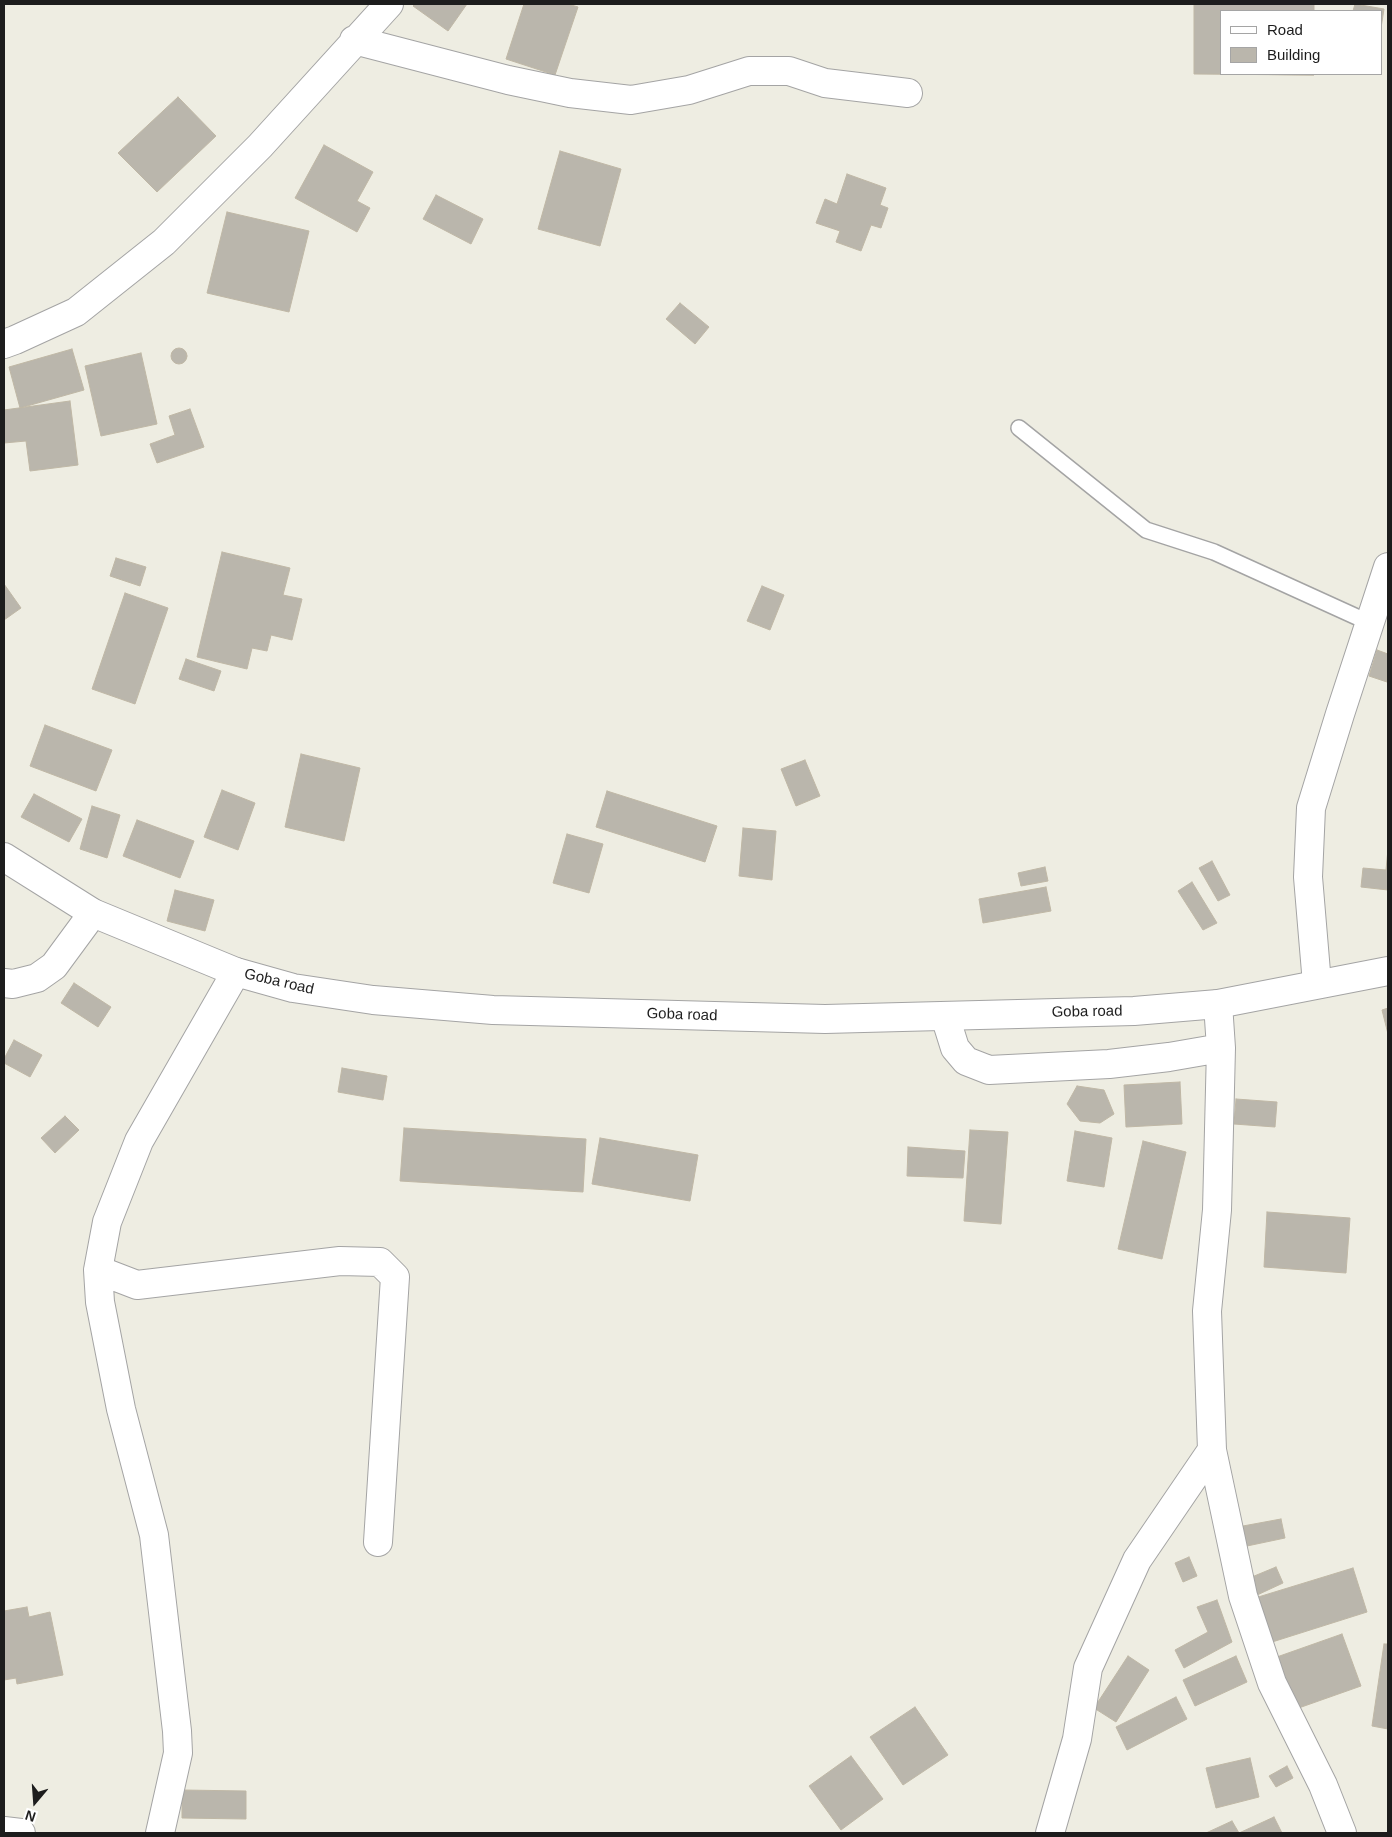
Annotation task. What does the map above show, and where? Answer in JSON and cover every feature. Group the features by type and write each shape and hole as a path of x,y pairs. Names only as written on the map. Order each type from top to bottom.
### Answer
{"street":[{"path":"4,344 76,312 164,242 260,146 354,40 389,4"},
{"path":"354,40 508,80 570,93 631,100 689,90 749,71 789,71 825,83 908,93"},
{"path":"1317,984 1308,877 1311,808 1388,567"},
{"name":"Goba road","path":"4,857 93,913 236,972 293,988 373,1000 493,1010 825,1019 1134,1011 1218,1004 1388,970"},
{"path":"4,983 13,984 37,978 54,966 93,913"},
{"path":"160,1833 178,1754 177,1731 154,1534 121,1409 100,1302 98,1270 107,1222 138,1141 236,972"},
{"path":"1218,1004 1221,1048 1217,1210 1207,1311 1212,1450 1243,1596 1272,1683 1323,1785 1342,1833"},
{"path":"944,1016 956,1048 966,1061 989,1070 1108,1064 1221,1048"},
{"path":"98,1270 137,1285 340,1261 380,1262 395,1277 378,1542"},
{"path":"1050,1833 1077,1739 1088,1668 1137,1560 1212,1450"},
{"path":"4,1831 21,1833"}],"lane":[{"path":"1018,428 1146,530 1214,552 1370,622"}],"building":[{"path":"415,4 467,4 448,31 413,6"},
{"path":"524,4 568,4 578,7 555,75 506,59"},
{"path":"1194,4 1314,4 1314,10 1220,10 1220,74 1194,74"},
{"path":"1355,4 1384,9 1382,22 1382,10 1353,10"},
{"path":"178,97 216,136 157,192 118,153"},
{"path":"324,145 373,172 357,201 370,208 357,232 295,198"},
{"path":"560,151 621,169 600,246 538,229"},
{"path":"847,174 886,188 880,205 888,208 881,228 871,225 861,251 836,242 840,231 816,223 825,199 837,204"},
{"path":"436,195 483,219 471,244 423,219"},
{"path":"227,212 309,231 289,312 207,293"},
{"path":"680,303 709,327 695,344 666,319"},
{"path":"179,348 185,350 187,356 185,362 179,364 173,362 171,356 173,350"},
{"path":"72,349 84,390 20,408 9,367"},
{"path":"141,353 157,424 101,436 85,366"},
{"path":"70,401 78,465 30,471 26,441 4,443 4,410"},
{"path":"190,409 204,447 157,463 150,444 175,435 169,416"},
{"path":"222,552 290,568 283,595 302,599 292,640 271,635 267,651 252,648 247,669 197,657"},
{"path":"116,558 146,567 140,586 110,576"},
{"path":"4,584 21,608 4,620"},
{"path":"762,586 784,595 770,630 747,621"},
{"path":"125,593 168,608 135,704 92,689"},
{"path":"1377,650 1388,654 1387,682 1369,676"},
{"path":"186,659 221,671 214,691 179,679"},
{"path":"45,725 112,750 96,791 30,766"},
{"path":"301,754 360,768 344,841 285,827"},
{"path":"805,760 820,796 796,806 781,769"},
{"path":"222,790 255,803 238,850 204,837"},
{"path":"607,791 717,826 705,862 596,827"},
{"path":"34,794 82,819 69,842 21,817"},
{"path":"92,806 120,815 107,858 80,849"},
{"path":"137,820 194,841 180,878 123,856"},
{"path":"743,828 776,831 772,880 739,876"},
{"path":"567,834 603,844 589,893 553,883"},
{"path":"1388,849 1388,890 1361,887 1363,868 1386,870"},
{"path":"1212,861 1230,895 1218,901 1199,868"},
{"path":"1045,867 1048,881 1021,886 1018,873"},
{"path":"1192,882 1217,923 1203,930 1178,891"},
{"path":"1046,887 1051,911 983,923 979,899"},
{"path":"175,890 214,900 205,931 167,921"},
{"path":"74,983 111,1007 98,1027 61,1003"},
{"path":"1388,1008 1388,1034 1382,1010"},
{"path":"14,1040 42,1055 30,1077 4,1063 4,1059"},
{"path":"342,1068 387,1076 383,1100 338,1092"},
{"path":"1180,1082 1182,1124 1126,1127 1124,1085"},
{"path":"1077,1086 1104,1090 1114,1114 1100,1123 1080,1121 1067,1104"},
{"path":"1236,1099 1277,1102 1275,1127 1234,1124"},
{"path":"65,1116 79,1130 55,1153 41,1138"},
{"path":"404,1128 586,1139 583,1192 400,1181"},
{"path":"970,1130 1008,1132 1001,1224 964,1221"},
{"path":"1075,1131 1112,1138 1104,1187 1067,1181"},
{"path":"600,1138 698,1155 690,1201 592,1184"},
{"path":"1143,1141 1186,1152 1162,1259 1118,1249"},
{"path":"908,1147 965,1151 963,1178 907,1176"},
{"path":"1267,1212 1350,1218 1346,1273 1264,1267"},
{"path":"1281,1519 1285,1538 1247,1546 1243,1526"},
{"path":"1189,1557 1197,1576 1183,1582 1175,1563"},
{"path":"1276,1567 1283,1583 1255,1596 1247,1579"},
{"path":"1353,1568 1367,1612 1269,1643 1255,1598"},
{"path":"1217,1600 1232,1642 1184,1668 1175,1650 1208,1632 1197,1607"},
{"path":"27,1607 29,1617 50,1612 63,1675 17,1684 16,1678 4,1680 4,1611"},
{"path":"1342,1634 1361,1686 1293,1710 1274,1658"},
{"path":"1384,1644 1388,1644 1388,1729 1372,1726"},
{"path":"1128,1656 1149,1670 1116,1722 1094,1708"},
{"path":"1236,1656 1247,1682 1195,1706 1183,1680"},
{"path":"1176,1697 1187,1719 1127,1750 1116,1727"},
{"path":"915,1707 948,1755 903,1785 870,1737"},
{"path":"851,1756 883,1799 841,1830 809,1786"},
{"path":"1250,1758 1259,1797 1216,1808 1206,1768"},
{"path":"1287,1766 1293,1778 1276,1787 1269,1776"},
{"path":"182,1790 246,1791 246,1819 182,1818"},
{"path":"1274,1817 1282,1833 1239,1833"},
{"path":"1232,1821 1239,1833 1206,1833"}]}
